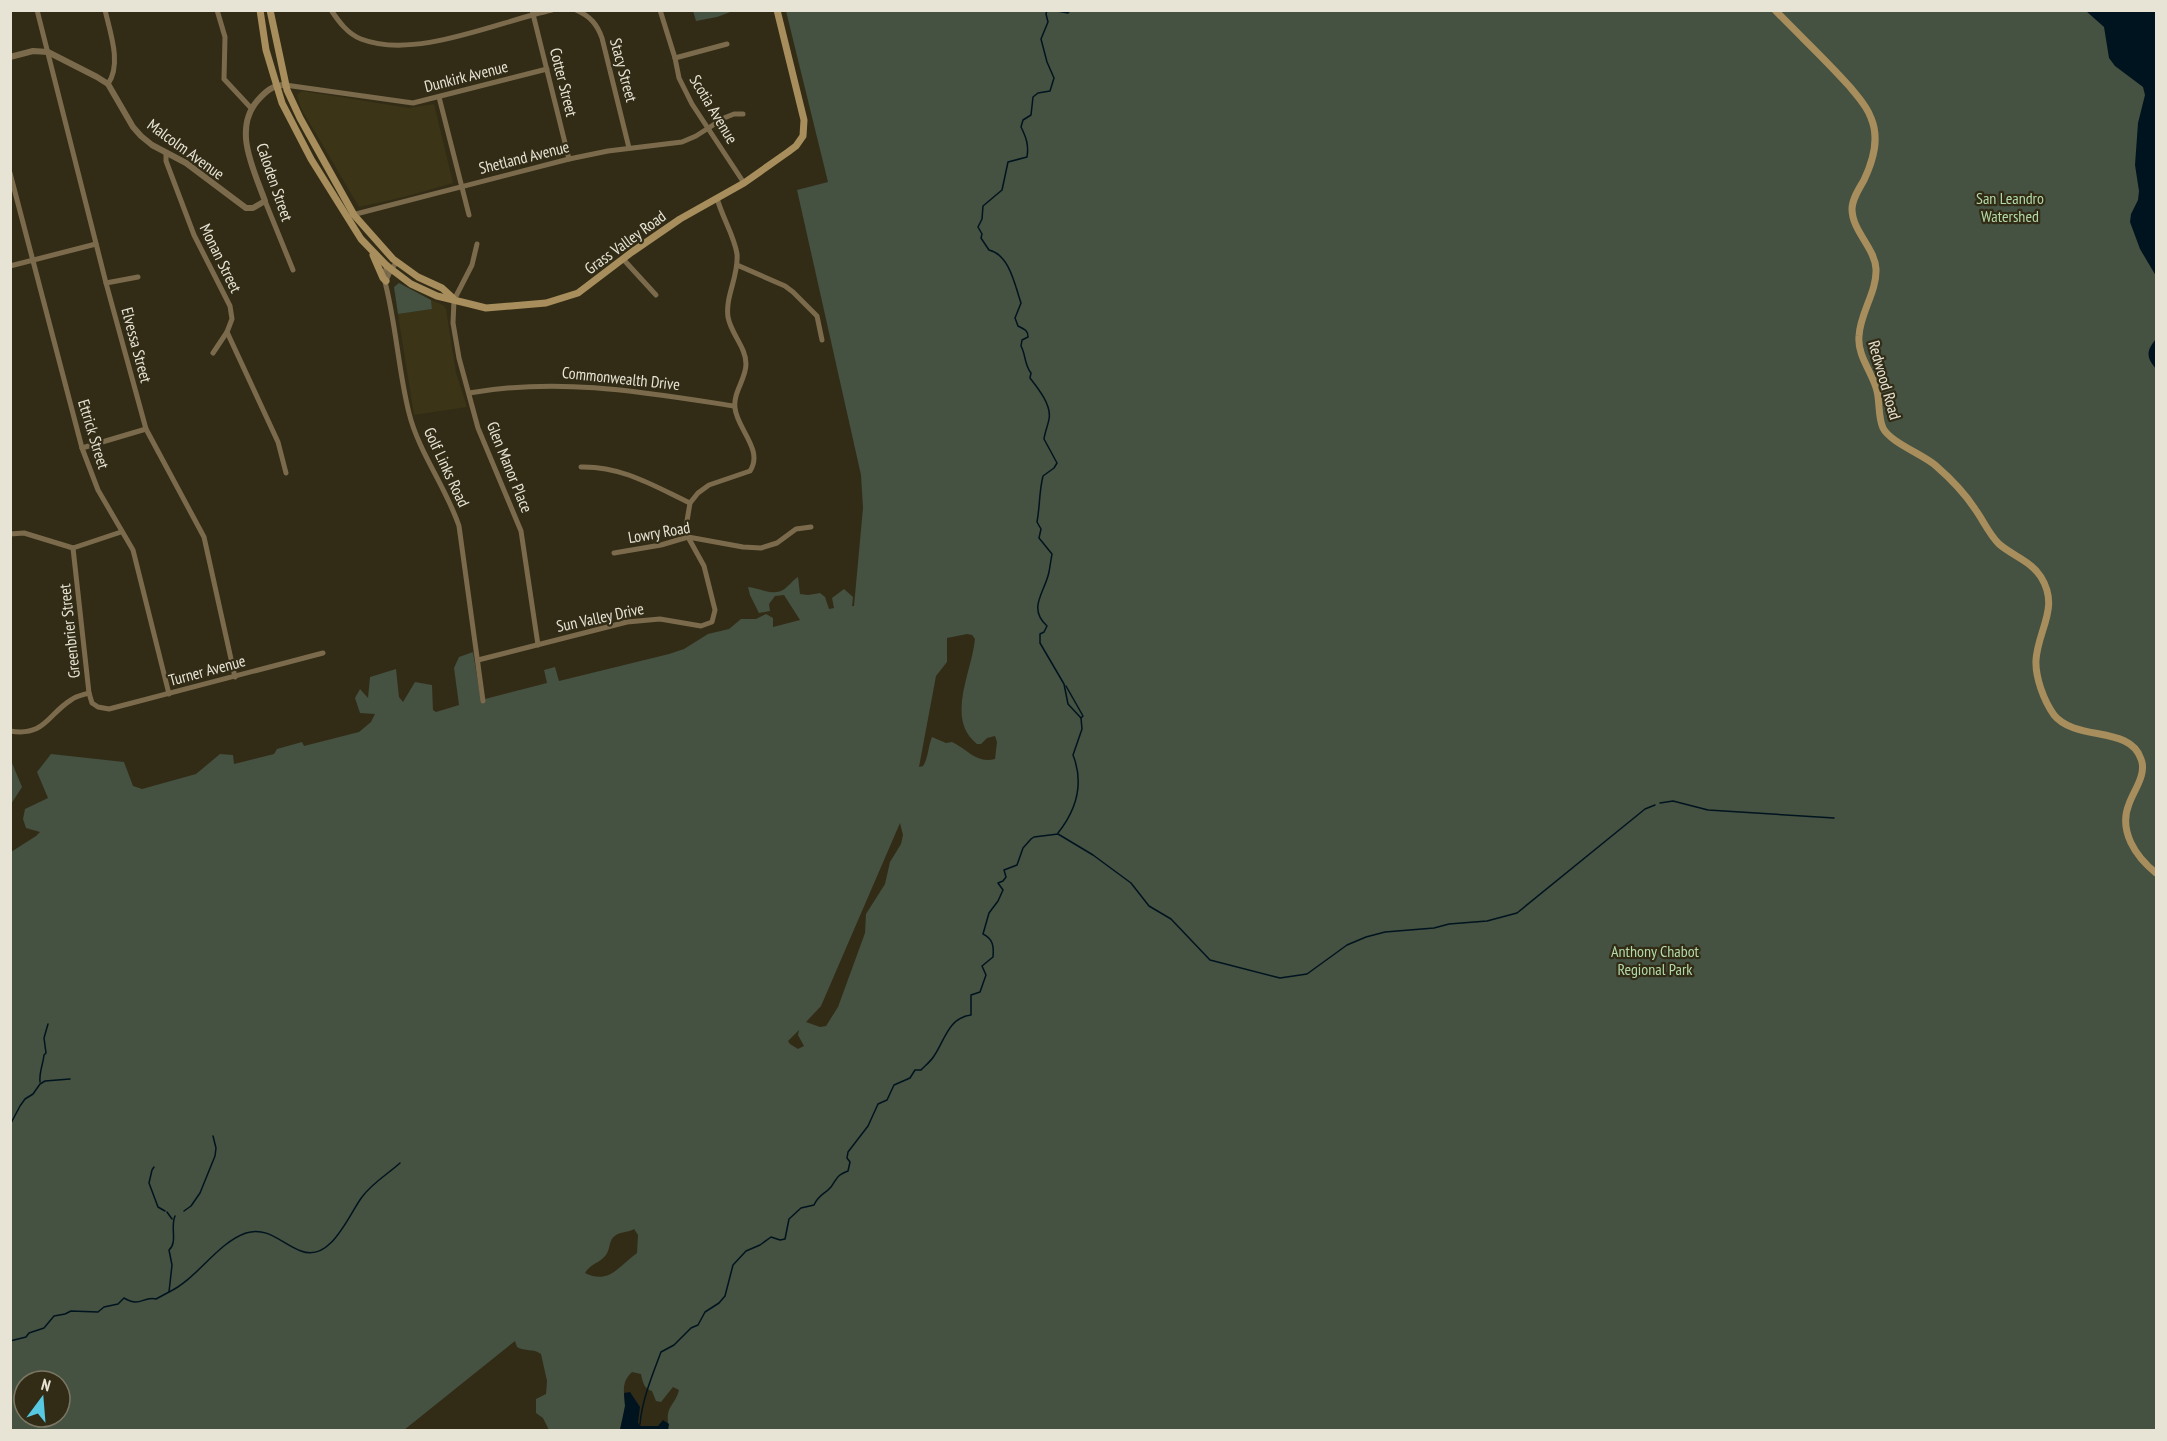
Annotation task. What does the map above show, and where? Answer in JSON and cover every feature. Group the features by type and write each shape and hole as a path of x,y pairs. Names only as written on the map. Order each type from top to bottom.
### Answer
{"main road":[{"path":"260,10 266,50 282,103 306,150 350,216 386,281"},
{"path":"270,10 285,85 300,118 350,216 395,261"},
{"name":"Grass Valley Road","path":"389,268 411,284 427,291 486,308 546,303 578,293 681,219 744,183 796,146 803,136 804,120 777,10"},
{"name":"Redwood Road","path":"1775,10 1840,76 1865,106 1874,126 1873,157 1854,198 1852,208 1856,225 1876,265 1875,281 1861,324 1859,343 1875,385 1883,428 1893,439 1923,456 1954,483 1998,542 2035,568 2042,579 2047,591 2048,617 2036,661 2037,674 2046,702 2058,719 2068,727 2124,740 2135,748 2142,760 2142,772 2124,819 2131,844 2141,859 2157,873"},
{"path":"372,253 389,268"},
{"name":"Grass Valley Road","path":"395,261 418,277 442,288 454,300"}],"street":[{"name":"Elvessa Street","path":"37,10 106,283 146,429 204,537 235,677"},
{"path":"10,57 33,51 48,52 108,84 114,67 112,42 105,10"},
{"path":"217,10 225,37 224,79 251,108 262,95 276,85 285,85"},
{"path":"332,10 343,27 360,39 410,46 443,40 532,13 552,10"},
{"name":"Stacy Street","path":"576,10 595,23 602,38 629,148"},
{"name":"Scotia Avenue","path":"660,10 679,78 692,104 744,183"},
{"name":"Cotter Street","path":"532,13 569,159"},
{"path":"675,58 727,44"},
{"name":"Dunkirk Avenue","path":"285,85 413,103 547,69"},
{"name":"Malcolm Avenue","path":"108,84 133,127 141,136 186,163 246,208 253,208 265,201"},
{"path":"439,97 469,215"},
{"name":"Caloden Street","path":"251,108 246,125 246,150 293,270"},
{"name":"Shetland Avenue","path":"350,216 569,159 629,148 682,142 724,118 743,114"},
{"name":"Monan Street","path":"166,153 166,160 194,235 230,306 232,319 227,332 278,442 286,473"},
{"name":"Ettrick Street","path":"10,173 82,448 98,490 133,550 169,694"},
{"path":"688,537 687,521 690,503 698,493 709,485 743,475 754,465 754,452 734,406 746,362 728,317 728,300 737,265 735,245 717,198"},
{"path":"10,267 96,244"},
{"path":"454,300 472,265 477,244"},
{"path":"623,259 656,295"},
{"path":"389,268 395,261"},
{"path":"737,265 785,286 793,292 817,316 822,340"},
{"name":"Golf Links Road","path":"389,268 384,273 409,414 420,443 451,503 459,526 483,701"},
{"path":"106,283 138,277"},
{"name":"Glen Manor Place","path":"454,300 453,323 468,393 490,460 521,531 538,645"},
{"path":"213,353 227,332"},
{"name":"Commonwealth Drive","path":"468,393 543,385 594,386 734,406"},
{"path":"82,448 146,429"},
{"path":"581,467 616,470 637,477 690,503"},
{"name":"Lowry Road","path":"614,553 661,545 688,537 761,549 777,543 796,529 811,527"},
{"path":"10,534 24,532 74,548 121,532"},
{"name":"Sun Valley Drive","path":"478,660 627,622 660,619 701,626 712,622 715,610 704,566 688,537"},
{"name":"Greenbrier Street","path":"74,548 89,693 92,703 98,707"},
{"name":"Turner Avenue","path":"98,707 109,709 323,654"},
{"path":"10,731 31,731 41,726 69,700 89,693"}],"shaded area":[{"path":"302,91 409,108 434,104 453,183 359,207 301,108 297,95"},
{"path":"431,300 443,305 446,309 456,373 467,407 414,415 398,314 432,309"}],"green space":[{"path":"732,10 733,11 696,21 693,11"},
{"path":"786,11 2156,11 2156,1430 668,1430 669,1411 679,1390 673,1387 661,1402 656,1401 652,1391 644,1385 641,1374 632,1372 625,1383 625,1408 620,1430 549,1430 543,1418 536,1413 536,1399 546,1394 547,1381 541,1354 517,1347 515,1341 404,1430 11,1430 11,852 40,832 26,828 23,819 25,809 48,798 37,772 51,754 124,762 133,786 142,789 196,774 220,754 233,755 234,764 274,754 277,749 302,742 304,746 359,732 371,722 375,714 360,713 355,698 360,689 368,698 370,677 396,669 399,697 403,702 415,682 432,685 433,710 436,712 459,705 454,668 459,657 473,652 481,700 547,683 544,670 555,667 559,681 669,654 684,649 708,634 729,629 741,619 756,619 766,614 773,618 773,627 800,620 784,595 775,596 769,604 770,611 759,613 748,587 779,592 798,577 800,594 820,593 825,597 829,609 834,608 832,598 844,589 853,597 852,606 854,606 863,508 861,475 797,190 828,182","holes":["972,635 975,639 963,694 963,722 968,734 977,744 995,736 997,742 995,759 977,758 952,742 946,743 932,737 925,763 919,767 936,676 947,662 947,638","900,823 903,835 901,844 890,862 885,884 866,914 865,933 838,1007 826,1026 820,1027 806,1022 821,1006","799,1030 798,1035 804,1046 798,1049 788,1041","634,1229 638,1235 637,1253 607,1275 601,1277 585,1273 606,1255 613,1237"]},
{"path":"399,283 431,300 432,309 398,314 394,287"},
{"path":"11,763 22,787 11,804"}],"water":[{"path":"2086,11 2156,11 2156,276 2140,249 2130,222 2139,191 2135,165 2138,123 2145,95 2143,87 2115,66 2109,58 2104,27"},
{"path":"2156,339 2156,369 2148,354"},
{"path":"630,1392 640,1407 638,1423 641,1426 658,1426 663,1420 669,1424 668,1430 620,1430 625,1406 624,1393"}],"waterway":[{"path":"1047,10 1048,22 1041,39 1054,78 1050,91 1038,93 1033,97 1031,115 1023,120 1021,127 1027,141 1027,157 1008,162 1002,190 983,206 982,219 978,227 982,234 981,238 989,250 1002,258 1014,280 1021,303 1015,318 1018,326 1028,335 1022,340 1021,346 1031,373 1030,378 1048,408 1049,419 1044,439 1057,463 1043,476 1037,522 1041,529 1039,538 1052,554 1038,606 1038,613 1047,626 1040,634 1040,643 1064,684 1068,704 1081,718"},
{"path":"1052,10 1068,13 1070,10"},
{"path":"1058,833 1070,815 1077,796 1078,776 1073,755 1082,729 1081,718 1083,716 1066,686"},
{"path":"1660,803 1673,801 1708,810 1834,818"},
{"path":"640,1424 645,1397 661,1352 674,1345 691,1328 698,1325 705,1312 725,1296 733,1265 746,1251 771,1237 785,1239 789,1219 801,1208 814,1205 838,1177 848,1171 850,1162 847,1158 848,1152 868,1126 878,1104 887,1100 894,1085 910,1078 915,1070 921,1070 930,1061 957,1020 971,1015 971,995 980,992 986,975 982,966 993,957 992,943 983,934 989,913 1003,890 998,883 1006,877 1004,870 1017,865 1023,848 1034,837 1058,834 1093,855 1131,883 1149,906 1171,919 1210,960 1280,978 1307,974 1347,945 1366,937 1385,932 1487,921 1517,913 1645,809 1655,805"},
{"path":"40,1082 46,1053 44,1038 48,1024"},
{"path":"10,1125 25,1099 33,1094 40,1084 45,1081 70,1079"},
{"path":"184,1211 191,1206 200,1193 215,1156 213,1136"},
{"path":"169,1292 189,1279 226,1245 246,1233 254,1231 268,1234 301,1251 312,1253 321,1250 338,1235 366,1192 400,1163"},
{"path":"154,1167 149,1183 158,1207 165,1211"},
{"path":"167,1212 172,1219"},
{"path":"10,1341 26,1337 29,1333 44,1328 54,1316 71,1311 98,1312 104,1307 118,1304 124,1298 138,1302 156,1299 169,1292 172,1265 169,1250 174,1239 175,1216"}],"park label":[{"name":"San Leandro Watershed","path":"2010,207"},
{"name":"Anthony Chabot Regional Park","path":"1655,960"}]}
